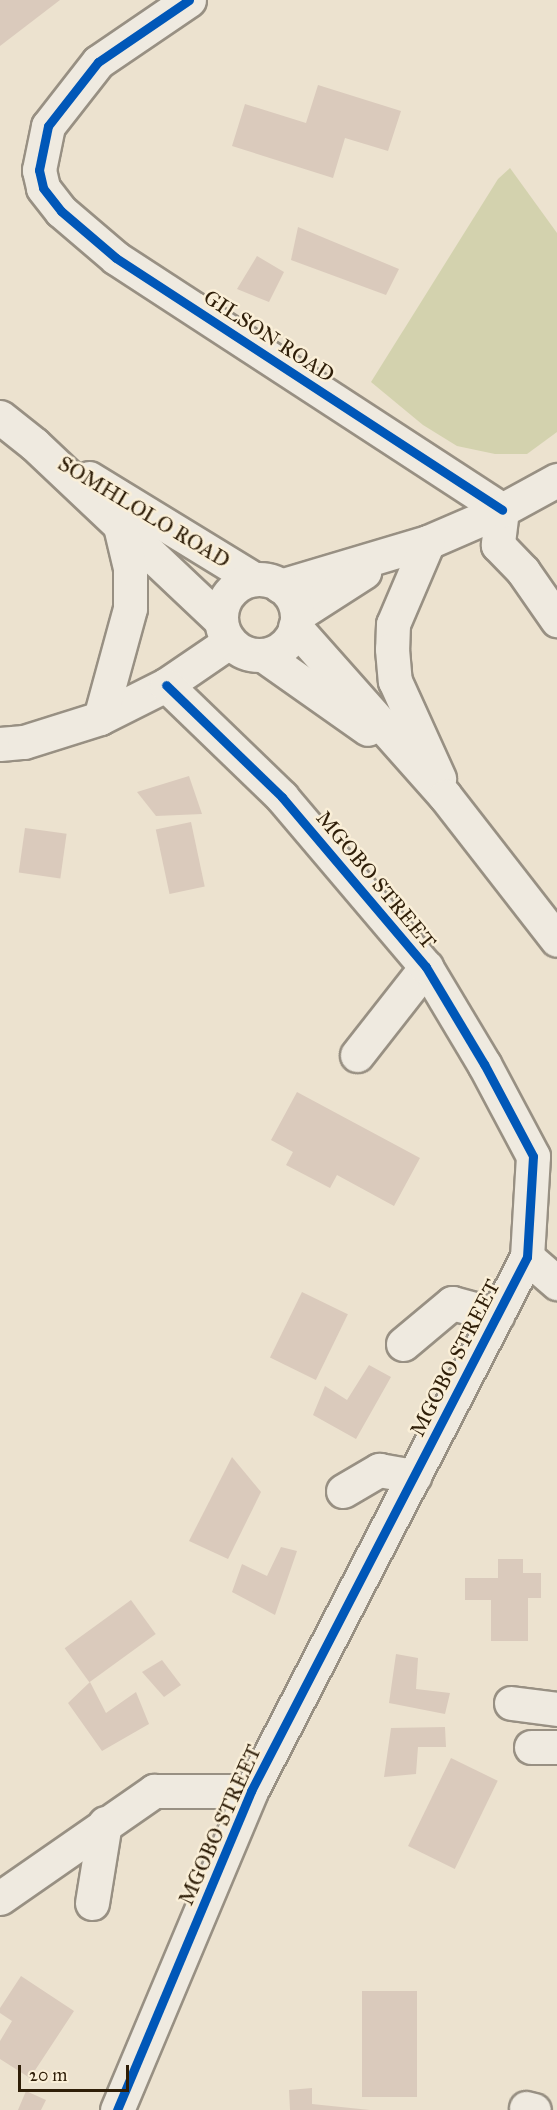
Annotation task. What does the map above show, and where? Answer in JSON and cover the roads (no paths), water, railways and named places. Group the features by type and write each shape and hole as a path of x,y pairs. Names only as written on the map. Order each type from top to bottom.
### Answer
{"street":[{"name":"GILSON ROAD","path":"189,0 98,62 48,126 39,170 43,188 61,211 116,258 502,510"},
{"name":"SOMHLOLO ROAD","path":"0,417 34,444 120,526 248,654 263,655 413,761"},
{"name":"SOMHLOLO ROAD","path":"34,444 292,599 296,621 445,796 557,940"},
{"path":"267,582 393,554 428,542 502,510 557,480"},
{"path":"502,510 498,545 523,571 557,620"},
{"path":"99,718 130,608 130,568 120,526"},
{"path":"428,542 393,624 392,649 395,681 432,759 445,796"},
{"path":"263,655 283,645 296,621 393,554"},
{"name":"SOMHLOLO ROAD","path":"225,632 229,593 267,582"},
{"path":"0,744 24,742 99,718 166,685 225,632"},
{"name":"MGOBO STREET","path":"117,2110 251,1791 527,1257 533,1156 484,1064 426,967 282,797 166,685"},
{"path":"357,1055 426,967"},
{"path":"527,1257 557,1283"},
{"path":"403,1344 452,1303 497,1314"},
{"path":"343,1491 379,1470 414,1476"},
{"path":"511,1703 557,1709"},
{"path":"0,1898 154,1791 251,1791"},
{"path":"92,1903 105,1823"}]}
